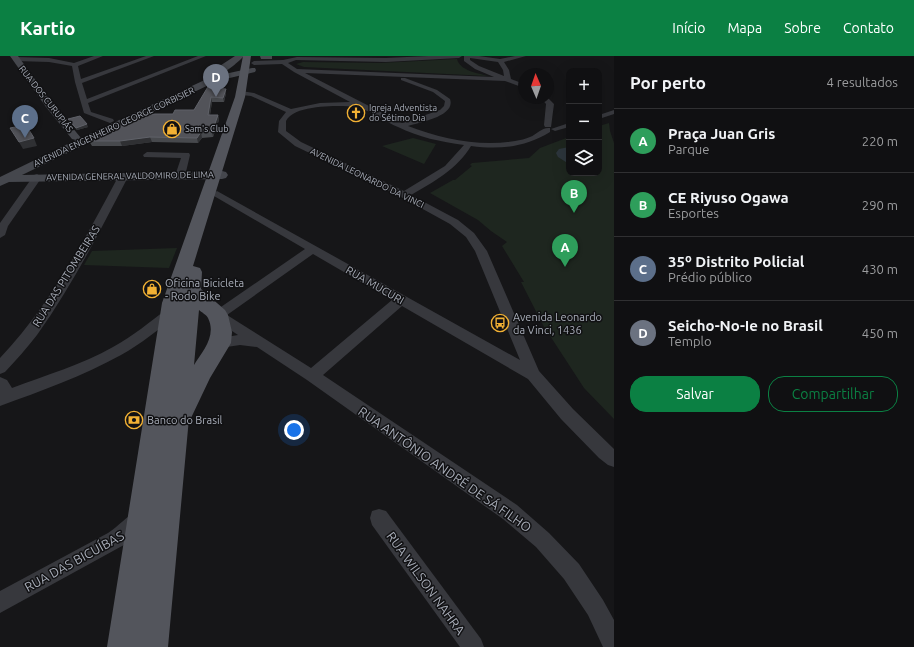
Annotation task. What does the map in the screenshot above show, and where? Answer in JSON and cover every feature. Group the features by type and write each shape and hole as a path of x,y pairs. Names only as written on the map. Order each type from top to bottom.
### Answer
{"main road":[{"name":"AVENIDA ENGENHEIRO GEORGE CORBISIER","path":"2,175 76,137 216,73 240,56"},
{"path":"176,421 201,373 220,343 221,332 218,315 183,303 172,303 218,175 244,93 252,65 247,56"},
{"name":"RUA DOS CURUPIÁS","path":"11,58 76,137"},
{"name":"AVENIDA ENGENHEIRO GEORGE CORBISIER","path":"2,175 18,172 214,79 252,65"},
{"path":"46,158 76,142 76,137"},
{"name":"AVENIDA GENERAL VALDOMIRO DE LIMA","path":"18,172 37,177"},
{"name":"AVENIDA GENERAL VALDOMIRO DE LIMA","path":"2,175 37,177 123,177 218,175"},
{"path":"125,647 143,515 175,353 183,303 217,194 218,175"},
{"path":"175,353 201,356 220,343"},
{"path":"150,647 176,421 175,353"}],"street":[{"path":"11,58 49,60 74,65 100,56"},
{"path":"78,82 151,56"},
{"path":"85,102 203,56"},
{"path":"252,65 284,62 309,56"},
{"path":"386,60 392,56"},
{"path":"296,59 316,58 386,60 410,57 460,56"},
{"path":"518,83 473,67 467,61 467,56 500,61 523,56"},
{"path":"500,61 506,70 508,79"},
{"path":"284,62 296,71 401,126 432,137 469,144 496,145 524,142 542,135 550,128 566,125"},
{"path":"74,65 88,112 110,121"},
{"path":"296,71 508,79"},
{"path":"393,74 435,91 448,100 448,106 443,112 401,126"},
{"path":"244,93 291,112 312,106 362,105"},
{"path":"550,104 550,128"},
{"name":"AVENIDA LEONARDO DA VINCI","path":"291,112 284,118 281,124 282,132 289,138 298,144 404,195 454,222 470,235 481,252 533,376 567,414 614,459"},
{"path":"602,116 614,112"},
{"path":"404,195 452,165 465,151 469,144"},
{"path":"147,155 186,155 180,176"},
{"path":"0,235 3,226 37,177"},
{"name":"RUA DAS PITOMBEIRAS","path":"0,368 36,327 104,215 123,177"},
{"name":"RUA MUCURI","path":"217,194 533,376"},
{"path":"218,315 313,249"},
{"path":"312,376 400,300"},
{"path":"2,393 87,366 117,351 137,338 183,303"},
{"name":"RUA ANTÔNIO ANDRÉ DE SÁ FILHO","path":"218,315 312,376 531,528 557,554 578,580 608,631 614,646"},
{"name":"RUA ANTÔNIO ANDRÉ DE SÁ FILHO","path":"220,343 240,340 260,342"},
{"name":"RUA DAS BICUÍBAS","path":"0,602 115,540 126,533 143,515"},
{"name":"RUA WILSON NAHRA","path":"379,518 473,647"}],"shaded area":[{"path":"457,59 465,69 488,76 304,67 296,64 303,62 381,63"},
{"path":"609,123 614,143 614,419 584,388 543,325 521,282 524,282 502,246 507,242 478,220 430,193 455,180 472,166 470,165 472,163 529,158 540,148 566,138 566,176 602,176 602,125"},
{"path":"413,138 436,144 424,164 382,146"},
{"path":"566,148 566,162 558,157 556,153 559,149"},
{"path":"177,248 169,268 84,265 92,251"}],"building":[{"name":"Sam's Club","path":"215,79 213,88 226,89 223,98 211,97 208,115 218,115 212,132 201,132 197,138 150,137 120,141 89,141 145,114 173,114 175,110 194,110 212,80"},
{"path":"80,116 87,124 76,128 68,119"},
{"path":"26,125 34,138 19,142 10,128"}],"place":[{"name":"Seicho-No-Ie no Brasil","path":"216,97"},
{"name":"Igreja Adventista do Sétimo Dia","path":"356,113"},
{"name":"Sam's Club","path":"172,129"},
{"name":"35º Distrito Policial","path":"25,138"},
{"name":"CE Riyuso Ogawa","path":"574,213"},
{"name":"Praça Juan Gris","path":"565,267"},
{"name":"Oficina Bicicleta - Rodo Bike","path":"152,289"},
{"name":"Avenida Leonardo da Vinci, 1436","path":"500,323"},
{"name":"Banco do Brasil","path":"134,420"}]}
